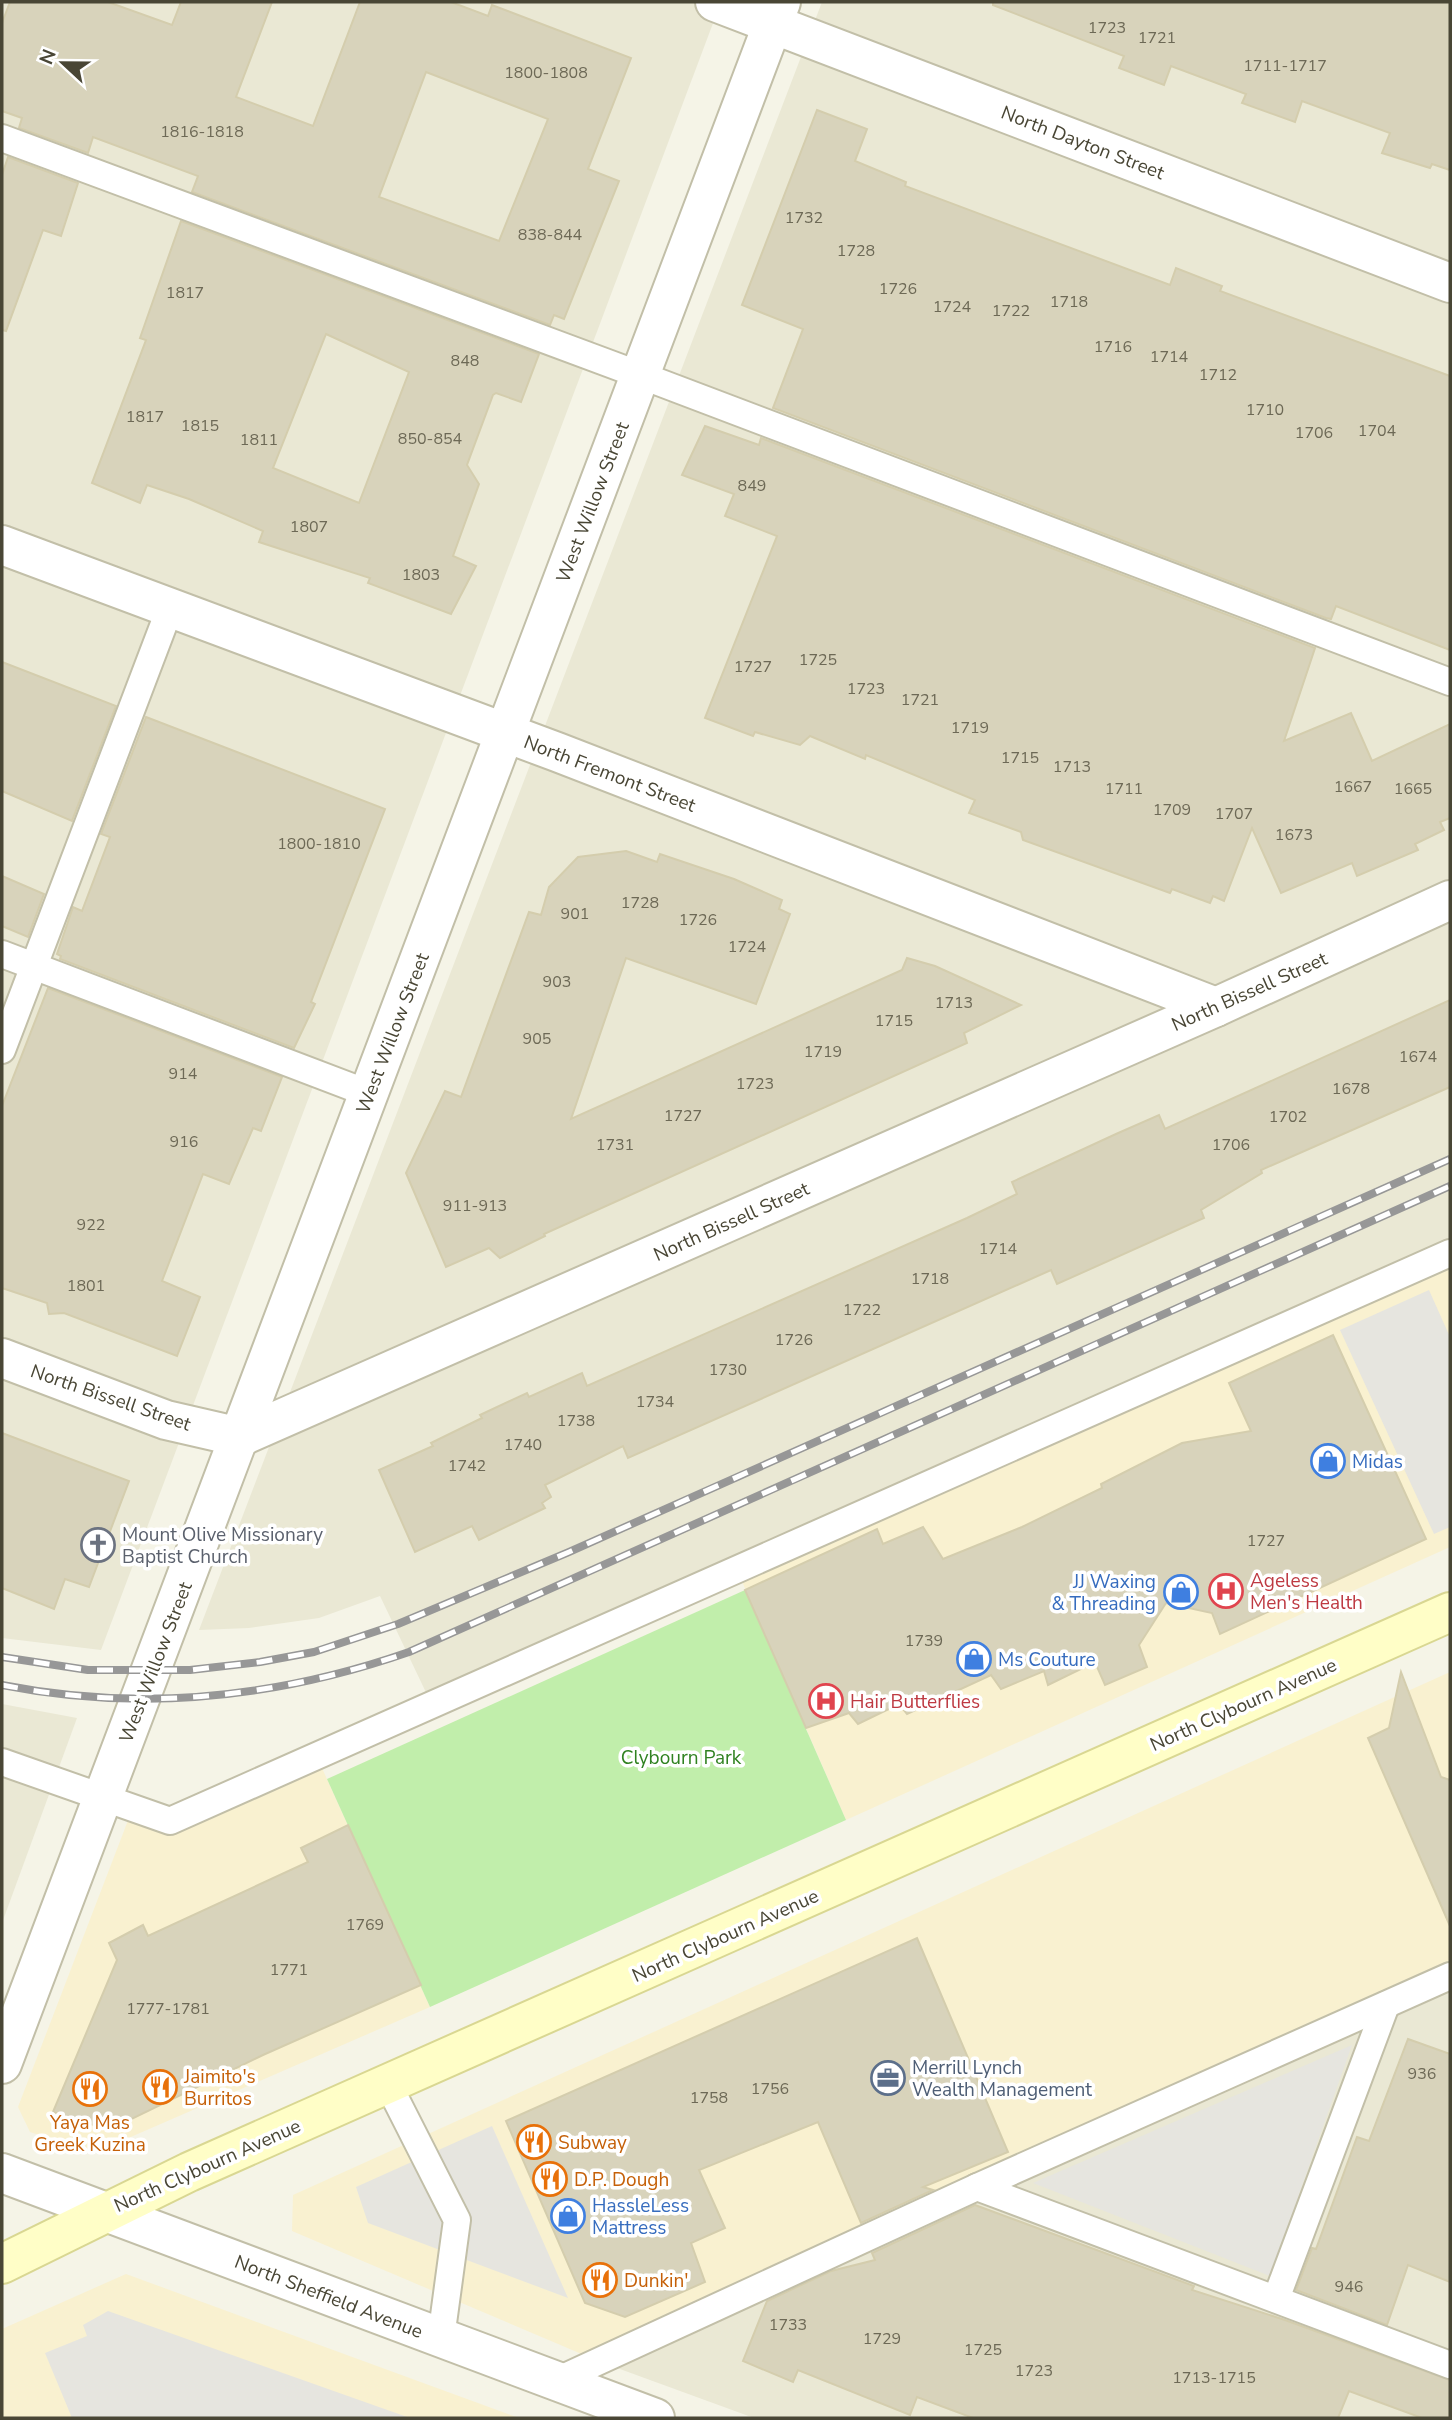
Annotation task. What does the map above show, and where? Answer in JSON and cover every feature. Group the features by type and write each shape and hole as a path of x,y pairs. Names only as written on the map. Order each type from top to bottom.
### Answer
{"main road":[{"name":"North Clybourn Avenue","path":"2,2264 105,2211 1450,1612"}],"street":[{"name":"North Dayton Street","path":"715,2 777,13 1450,284"},
{"name":"West Willow Street","path":"2,2064 777,13"},
{"name":"North Fremont Street","path":"2,545 505,733 1216,1007"},
{"name":"North Bissell Street","path":"2,1359 166,1420 240,1437 1216,1007 1450,900"},
{"name":"North Sheffield Avenue","path":"2,2173 655,2418"}],"lane":[{"path":"2,138 640,375 1450,682"},
{"path":"2,1050 170,608"},
{"path":"2,954 370,1094"},
{"path":"2,1762 103,1800 170,1821 1450,1253"},
{"path":"556,2381 977,2187 1450,1976"},
{"path":"1276,2299 1386,2005"},
{"path":"388,2084 457,2220 441,2338"},
{"path":"977,2187 1450,2365"}],"shaded area":[{"path":"2,2 721,2 101,1650 2,1638"},
{"path":"822,2 1450,2 1450,1253 432,1705 380,1596 319,1618 249,1628 199,1630"},
{"path":"1450,1253 1450,1547 846,1820 737,1570"},
{"path":"1429,1290 1450,1337 1450,1527 1434,1534 1340,1330"},
{"path":"1450,1672 1450,1976 598,2361 292,2231 293,2195"},
{"path":"2,1704 77,1718 2,1923"},
{"path":"317,1757 430,2007 94,2153 30,2132 18,2107 132,1810 170,1821"},
{"path":"1450,1976 1450,2418 754,2418 598,2361"},
{"path":"1352,2045 1270,2276 1033,2183"},
{"path":"492,2126 568,2298 368,2223 356,2187"},
{"path":"126,2274 519,2418 2,2418 2,2329"},
{"path":"108,2311 410,2418 72,2418 45,2353 87,2336 83,2325"}],"green space":[{"name":"Clybourn Park","path":"745,1590 846,1820 430,2007 327,1779"}],"building":[{"path":"10,2 108,2 172,25 181,2 272,2 236,97 313,126 360,2 451,2 488,16 492,5 631,58 588,169 619,181 564,319 554,315 550,325 192,192 198,176 93,137 88,153 19,128 22,118 2,111 2,23","holes":["426,72 548,119 499,241 379,197"]},
{"path":"993,2 1450,2 1450,170 1432,164 1430,168 1382,153 1390,133 1302,101 1295,122 1242,103 1246,94 1171,66 1164,85 1119,68 1124,56 993,5"},
{"path":"817,110 867,129 855,161 906,182 905,186 1170,285 1176,268 1222,286 1220,291 1450,376 1450,650 1336,606 1331,619 1326,618 773,408 803,329 742,305"},
{"path":"8,157 78,183 61,236 43,230 6,331 2,330 2,175"},
{"path":"181,221 539,354 521,402 496,393 493,395 467,465 479,484 453,556 476,566 451,614 368,583 370,578 259,542 263,531 189,499 147,485 140,503 92,483 146,340 140,338","holes":["326,334 409,372 359,503 273,468"]},
{"path":"705,426 759,445 761,438 1315,648 1284,741 1351,713 1372,761 1450,724 1450,818 1440,822 1444,830 1415,844 1418,850 1357,876 1352,863 1281,893 1252,828 1224,901 1213,896 1210,903 1172,889 1170,893 1023,840 1021,832 969,813 975,800 866,755 865,759 810,736 800,745 755,732 753,736 705,718 777,536 725,516 734,494 682,475"},
{"path":"2,662 116,706 72,821 2,791"},
{"path":"146,717 385,809 311,1002 315,1004 294,1048 60,959 61,956 57,954 73,907 82,911 110,837 101,834"},
{"path":"626,851 657,862 660,854 734,879 782,900 779,909 790,914 756,1004 626,958 571,1119 902,970 907,958 935,966 1021,1005 964,1033 967,1043 544,1234 545,1236 500,1258 489,1248 446,1267 406,1173 445,1091 461,1097 529,912 541,915 549,887 578,857"},
{"path":"2,876 44,894 28,937 2,926"},
{"path":"48,988 282,1077 261,1131 253,1128 229,1184 203,1174 162,1281 200,1297 177,1356 64,1313 49,1314 47,1303 2,1288 2,1106"},
{"path":"1450,1000 1450,1087 1261,1170 1262,1173 1201,1210 1204,1218 1057,1284 1051,1270 628,1458 623,1446 545,1485 551,1497 542,1503 545,1508 479,1540 472,1526 415,1552 379,1470 433,1446 431,1443 482,1418 480,1415 527,1393 529,1397 582,1373 587,1386 967,1218 1017,1194 1012,1182 1116,1134 1159,1115 1165,1129"},
{"path":"1333,1335 1426,1539 1220,1634 1212,1613 1166,1603 1139,1645 1147,1667 1105,1685 1095,1662 1048,1685 1044,1671 1001,1689 991,1675 907,1714 899,1704 858,1724 849,1713 806,1728 745,1590 877,1529 883,1544 923,1527 943,1559 1022,1527 1102,1488 1101,1484 1182,1443 1251,1431 1229,1383"},
{"path":"2,1433 129,1481 89,1587 65,1579 54,1609 2,1588"},
{"path":"1401,1672 1441,1777 1450,1780 1450,1926 1368,1738 1389,1728"},
{"path":"348,1825 421,1985 263,2055 109,2130 53,2112 117,1960 109,1943 143,1925 148,1936 308,1862 301,1848"},
{"path":"917,1938 1008,2152 923,2187 933,2190 861,2223 818,2122 699,2170 725,2228 691,2243 705,2282 625,2317 585,2303 506,2121"},
{"path":"1408,2039 1450,2054 1450,2282 1408,2265 1387,2325 1296,2290 1312,2248 1316,2249 1357,2137 1369,2141"},
{"path":"975,2205 1194,2286 1192,2290 1285,2320 1450,2380 1450,2418 1422,2418 1349,2391 1338,2418 973,2418 917,2397 910,2415 798,2370 793,2382 743,2361 767,2301 831,2271 875,2260 872,2253"}],"railway":[{"path":"2,1657 88,1670 190,1670 260,1662 314,1652 398,1624 569,1552 1450,1159"},
{"path":"2,1685 105,1698 208,1696 309,1680 409,1652 1450,1186"}],"place":[{"name":"Midas","path":"1328,1461"},
{"name":"Mount Olive Missionary Baptist Church","path":"98,1545"},
{"name":"Ageless Men's Health","path":"1226,1591"},
{"name":"JJ Waxing & Threading","path":"1181,1592"},
{"name":"Ms Couture","path":"974,1659"},
{"name":"Hair Butterflies","path":"826,1701"},
{"name":"Merrill Lynch Wealth Management","path":"888,2078"},
{"name":"Jaimito's Burritos","path":"160,2087"},
{"name":"Yaya Mas Greek Kuzina","path":"90,2089"},
{"name":"Subway","path":"534,2142"},
{"name":"D.P. Dough","path":"550,2179"},
{"name":"HassleLess Mattress","path":"568,2216"},
{"name":"Dunkin'","path":"600,2280"}]}
